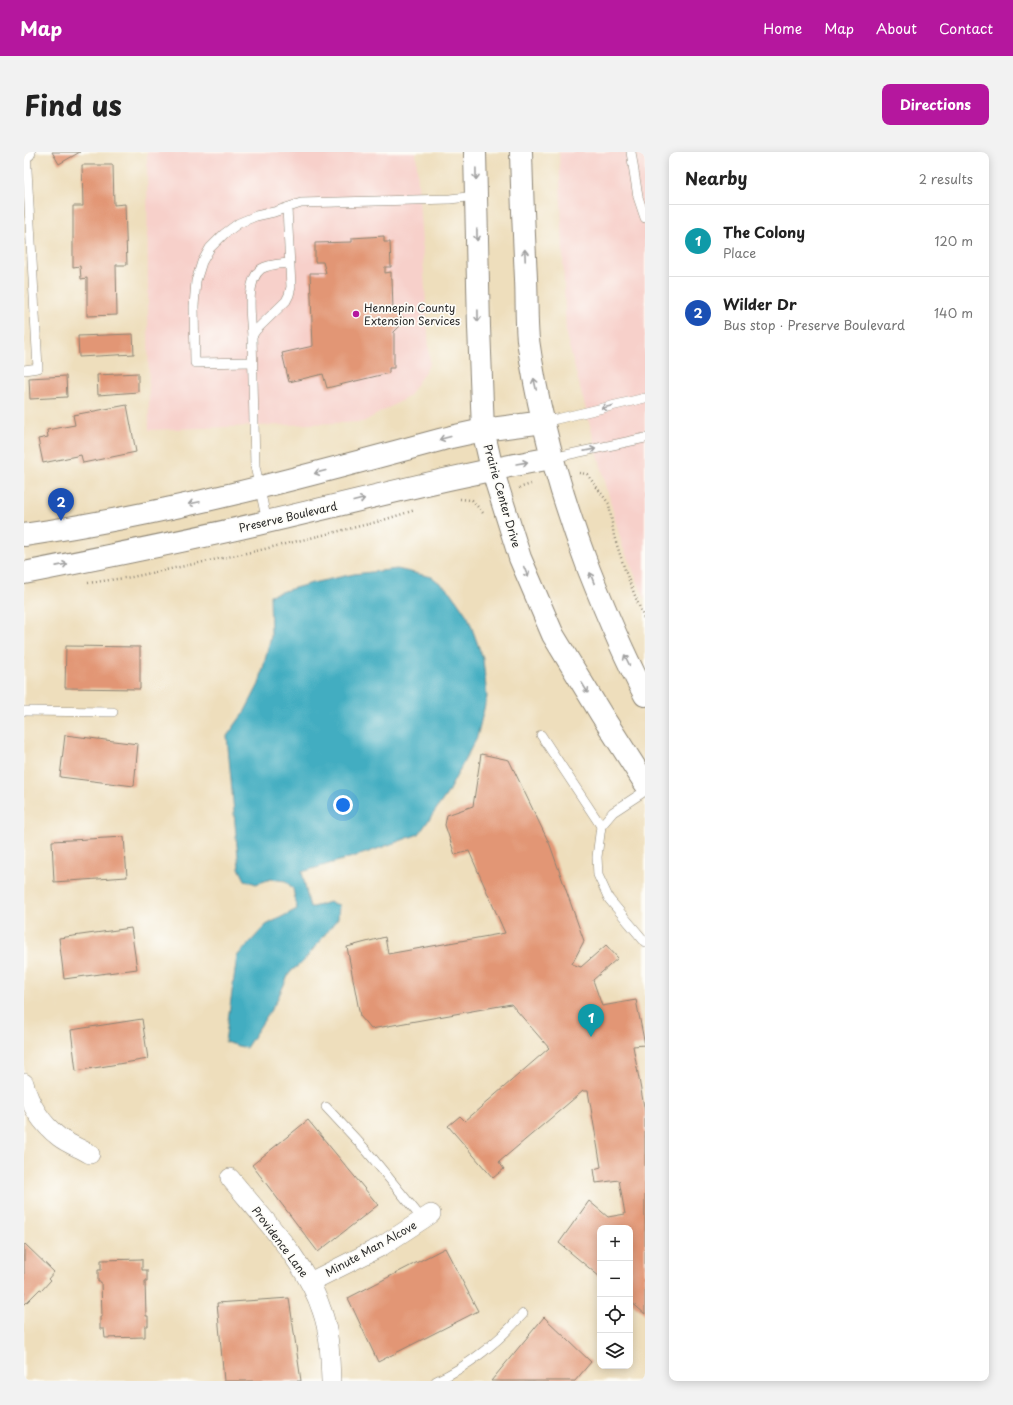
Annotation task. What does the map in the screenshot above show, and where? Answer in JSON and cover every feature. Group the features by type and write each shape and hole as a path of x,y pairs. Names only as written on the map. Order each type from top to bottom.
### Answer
{"main road":[{"name":"Prairie Center Drive","path":"475,152 479,327 484,430 492,469 520,558 553,635 600,714 645,783"},
{"path":"521,152 528,338 534,380 552,458 572,524 606,615 645,695"},
{"path":"24,535 68,529 259,488 451,436 544,422"},
{"name":"Preserve Boulevard","path":"24,573 162,546 492,469 552,458"}],"street":[{"path":"24,1083 32,1106 45,1124 59,1138 90,1154"},
{"name":"Providence Lane","path":"230,1178 290,1253 310,1282 323,1312 329,1345 332,1381"},
{"name":"Minute Man Alcove","path":"310,1282 382,1246 427,1217"}],"lane":[{"path":"24,370 38,368 25,152"},
{"path":"630,152 638,197 645,218"},
{"path":"252,362 195,363 194,306 196,282 202,262 210,248 224,234 239,223 256,216 274,212 300,203 450,199 476,196"},
{"path":"252,336 256,330 286,301 289,295 287,208"},
{"path":"267,522 254,466 252,283 256,275 262,269 274,265 289,263"},
{"path":"544,422 645,398"},
{"path":"552,458 645,438"},
{"path":"24,711 113,712"},
{"path":"541,735 601,826"},
{"path":"645,791 613,812 601,826 597,857 598,875 609,899 645,942"},
{"path":"326,1107 427,1217"},
{"path":"436,1381 450,1374 486,1349 523,1314"}],"path":[{"path":"456,498 472,500 485,515"},
{"path":"86,584 132,577 256,551 377,522 422,508"}],"shaded area":[{"path":"147,152 416,152 430,364 408,397 363,422 149,430"},
{"path":"559,152 645,152 645,599 622,545 566,335"}],"water":[{"path":"397,569 432,577 451,592 468,617 483,659 487,697 477,737 447,794 419,834 366,853 302,872 310,908 329,902 339,905 338,918 303,962 290,972 276,1002 246,1048 225,1042 237,956 266,925 297,909 293,889 286,881 271,879 256,884 245,880 239,868 227,736 245,711 259,684 271,636 270,595 312,583 354,574"}],"building":[{"path":"52,152 80,152 59,164"},
{"path":"82,165 113,165 114,205 125,204 127,265 116,265 117,315 87,316 87,278 81,279 80,266 73,267 73,206 83,206"},
{"name":"Hennepin County Extension Services","path":"384,236 384,242 390,242 391,267 385,267 385,273 391,272 393,309 406,320 394,332 394,368 389,368 389,373 327,388 323,374 289,382 282,353 313,346 310,273 326,273 323,262 315,262 315,243 352,242 352,238"},
{"path":"133,334 134,354 79,357 78,336"},
{"path":"138,373 138,392 98,395 97,375"},
{"path":"66,376 67,397 30,399 29,378"},
{"path":"127,405 136,452 83,463 81,455 43,463 38,439 48,437 47,430 75,425 73,415"},
{"path":"66,646 140,647 140,689 65,688"},
{"path":"65,735 138,744 134,786 60,777"},
{"path":"481,754 509,760 550,845 584,941 572,964 581,967 606,945 618,958 593,980 602,1006 636,1000 645,1045 633,1046 645,1112 645,1314 633,1304 633,1225 597,1225 597,1275 559,1243 589,1201 608,1217 625,1214 619,1180 596,1183 594,1169 601,1167 588,1091 583,1091 499,1162 504,1169 493,1178 448,1126 460,1116 465,1121 549,1048 511,1004 371,1029 360,1016 347,947 385,937 388,954 505,933 469,851 455,855 445,825 447,815 473,806"},
{"path":"124,837 127,877 54,882 52,841"},
{"path":"131,928 137,969 64,979 59,938"},
{"path":"142,1019 148,1059 76,1071 71,1030"},
{"path":"308,1120 378,1205 318,1252 252,1165"},
{"path":"25,1244 54,1272 48,1279 50,1281 42,1290 40,1289 24,1305 24,1245"},
{"path":"445,1248 478,1311 378,1362 348,1298"},
{"path":"142,1259 142,1270 147,1270 147,1281 145,1281 146,1316 148,1316 148,1326 145,1326 145,1337 105,1338 104,1329 100,1329 100,1317 102,1317 101,1282 98,1282 98,1270 101,1270 101,1260"},
{"path":"289,1298 301,1381 224,1381 217,1303"},
{"path":"544,1317 591,1362 575,1381 491,1381"}],"place":[{"name":"Hennepin County Extension Services","path":"356,314"},
{"name":"Wilder Dr","path":"61,521"},
{"name":"The Colony","path":"591,1037"}]}
